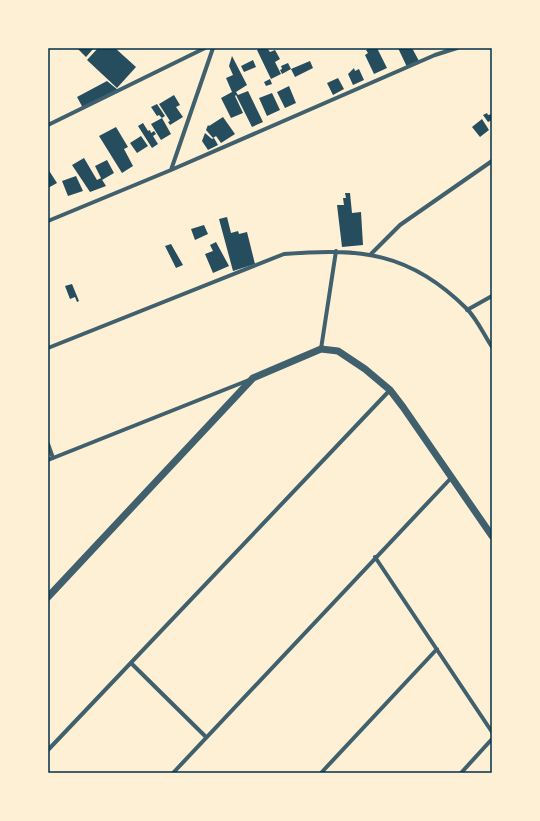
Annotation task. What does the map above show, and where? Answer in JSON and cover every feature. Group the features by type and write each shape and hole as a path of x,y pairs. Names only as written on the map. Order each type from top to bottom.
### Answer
{"street":[{"path":"48,125 205,48"},
{"path":"171,170 213,48"},
{"path":"48,220 171,170 435,56 457,48"},
{"path":"371,254 400,225 492,161"},
{"path":"321,349 336,251"},
{"path":"48,348 284,254 336,251 371,254 410,266 438,285 467,310 492,347"},
{"path":"467,310 492,296"},
{"path":"48,460 253,378 321,349 338,351 365,369 390,390 492,536"},
{"path":"48,597 253,378"},
{"path":"48,750 132,664 390,390"},
{"path":"48,444 53,458"},
{"path":"173,773 452,477"},
{"path":"375,557 492,732"},
{"path":"321,773 437,649"},
{"path":"132,664 206,737"},
{"path":"462,773 492,739"}],"building":[{"path":"77,48 94,48 86,57"},
{"path":"98,48 115,48 136,67 117,88 87,60"},
{"path":"260,48 267,48 270,52 275,50 280,59 275,62 281,74 271,79 257,50"},
{"path":"377,48 387,68 374,74 365,55 368,53 366,50"},
{"path":"398,48 412,48 419,61 407,67"},
{"path":"232,56 247,85 236,92 238,95 248,91 263,122 252,127 236,95 235,96 243,113 231,118 221,98 232,92 226,78 233,75 229,66"},
{"path":"253,60 256,67 244,72 241,66"},
{"path":"310,61 313,68 295,77 291,69"},
{"path":"288,63 291,69 282,74 280,70 282,69 281,66"},
{"path":"354,68 355,71 359,69 364,80 353,85 348,74"},
{"path":"338,78 344,89 333,95 327,83"},
{"path":"270,79 272,84 266,86 264,82"},
{"path":"107,81 118,90 83,108 77,97"},
{"path":"289,86 296,103 285,108 277,92"},
{"path":"272,93 280,110 267,116 259,98"},
{"path":"174,95 180,105 176,107 183,117 170,125 168,122 170,121 159,104"},
{"path":"157,104 165,116 162,118 159,115 157,116 151,107"},
{"path":"487,113 488,115 492,114 492,120 488,122 483,115"},
{"path":"223,117 235,134 221,143 216,136 213,138 206,130 208,125 209,126"},
{"path":"162,118 171,134 161,140 151,124"},
{"path":"482,119 489,130 480,137 472,127"},
{"path":"143,123 148,131 150,130 151,133 154,131 156,134 153,136 158,144 152,148 138,126"},
{"path":"116,127 128,147 124,149 133,166 122,173 99,136"},
{"path":"205,133 212,139 214,138 218,145 208,150 202,141"},
{"path":"141,136 148,146 137,153 130,143"},
{"path":"84,158 97,180 101,178 106,186 90,192 72,165"},
{"path":"107,160 114,173 102,180 95,166"},
{"path":"48,169 57,183 48,188"},
{"path":"76,176 83,191 68,196 62,181"},
{"path":"345,193 350,193 352,213 361,212 363,245 342,247 337,205 344,205 343,198 346,198"},
{"path":"227,217 231,233 238,231 239,234 247,232 255,264 233,271 219,219"},
{"path":"204,225 208,234 195,240 191,229"},
{"path":"216,242 229,266 213,273 205,254 213,251 210,245"},
{"path":"171,244 183,265 176,268 165,246"},
{"path":"72,284 79,301 77,302 75,297 70,299 65,286"}]}
